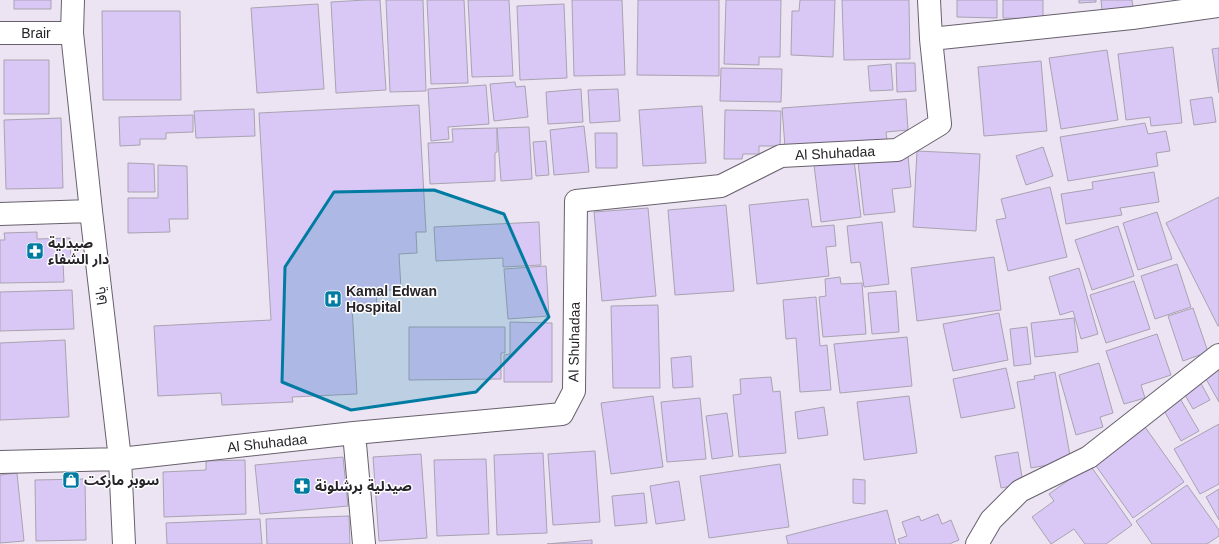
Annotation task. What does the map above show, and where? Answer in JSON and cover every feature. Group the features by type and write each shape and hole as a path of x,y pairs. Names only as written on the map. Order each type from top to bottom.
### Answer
{"street":[{"name":"يافا","path":"73,0 72,33 120,459 124,544"},
{"path":"929,0 931,38 1132,18 1219,6"},
{"name":"Brair","path":"0,33 72,33"},
{"name":"Al Shuhadaa","path":"0,462 120,459 354,433 562,414 574,391 576,202 721,186 781,156 897,150 940,124 931,38"},
{"path":"0,214 91,211"},
{"path":"977,544 991,520 1020,491 1089,457 1219,355"},
{"path":"354,433 364,544"}],"highlighted area":[{"path":"434,190 504,214 549,317 476,392 351,410 282,382 285,267 334,192"}],"building":[{"path":"14,0 51,0 51,9 14,9"},
{"path":"380,0 386,90 336,93 331,2"},
{"path":"386,0 423,0 426,91 390,92"},
{"path":"427,0 464,0 468,83 431,84"},
{"path":"468,0 509,0 513,76 472,77"},
{"path":"572,0 622,0 625,75 574,76"},
{"path":"638,0 719,0 719,76 637,75"},
{"path":"726,0 781,0 780,57 759,57 759,65 724,64"},
{"path":"800,0 835,0 833,57 791,55 792,11 799,11"},
{"path":"842,0 909,0 910,59 844,60"},
{"path":"957,0 997,0 997,18 957,17"},
{"path":"1003,0 1043,0 1043,19 1003,18"},
{"path":"1079,0 1096,0 1096,2 1079,3"},
{"path":"1101,0 1132,0 1133,7 1102,11"},
{"path":"318,4 324,89 257,93 251,8"},
{"path":"564,4 567,78 520,80 517,6"},
{"path":"102,11 180,11 181,100 103,100"},
{"path":"1173,47 1182,123 1151,126 1150,117 1126,120 1118,54"},
{"path":"1219,48 1219,93 1212,49"},
{"path":"1107,50 1118,120 1061,129 1049,58"},
{"path":"4,60 49,60 49,114 4,114"},
{"path":"1041,61 1047,131 984,136 978,67"},
{"path":"896,63 915,63 916,91 897,92"},
{"path":"891,64 893,90 870,91 868,66"},
{"path":"721,68 782,69 781,102 720,101"},
{"path":"515,82 516,87 525,86 528,117 494,121 490,84"},
{"path":"486,85 489,124 448,127 449,139 431,141 428,89"},
{"path":"581,89 583,122 548,124 546,92"},
{"path":"618,89 620,121 590,123 588,90"},
{"path":"1212,97 1216,122 1194,125 1190,100"},
{"path":"906,99 908,130 886,132 887,140 785,147 782,108"},
{"path":"419,105 426,232 416,232 417,253 399,254 401,289 376,291 377,306 352,307 357,394 292,397 293,402 222,405 221,393 158,396 154,326 271,320 259,113"},
{"path":"702,106 706,163 643,166 639,110"},
{"path":"254,109 255,136 196,138 194,111"},
{"path":"725,110 781,111 780,146 759,146 759,154 743,154 742,159 724,159"},
{"path":"193,115 193,132 166,133 166,139 140,139 140,145 120,146 119,117"},
{"path":"61,118 63,188 6,189 4,120"},
{"path":"1145,123 1148,134 1166,131 1170,151 1156,153 1158,166 1068,181 1060,137"},
{"path":"584,126 589,172 554,175 550,130"},
{"path":"529,127 532,179 501,181 497,128"},
{"path":"497,128 495,181 430,184 428,143 453,142 452,129"},
{"path":"595,133 617,133 617,168 596,168"},
{"path":"546,141 549,175 536,176 533,142"},
{"path":"1043,147 1053,176 1026,185 1016,156"},
{"path":"917,151 980,154 976,231 913,227"},
{"path":"908,156 911,187 892,189 895,212 864,215 858,162"},
{"path":"854,160 861,217 821,222 814,165"},
{"path":"128,163 154,164 155,192 128,192"},
{"path":"158,165 187,166 188,219 169,219 170,232 128,233 128,198 158,198"},
{"path":"1154,172 1159,202 1120,208 1122,215 1066,224 1061,194 1093,189 1092,182"},
{"path":"1050,187 1067,257 1008,271 996,220 1006,218 1001,199"},
{"path":"1219,197 1219,326 1218,326 1166,223"},
{"path":"808,199 812,227 834,225 836,246 826,247 829,276 757,284 749,205"},
{"path":"726,205 734,291 675,295 668,210"},
{"path":"648,208 656,296 602,301 594,212"},
{"path":"1157,212 1172,259 1138,270 1123,223"},
{"path":"539,222 541,265 503,267 503,258 436,261 434,227"},
{"path":"882,222 889,284 864,287 860,262 851,263 847,226"},
{"path":"1118,226 1134,276 1092,290 1075,240"},
{"name":"صيدلية دار الشفاء","path":"37,232 37,239 70,238 71,263 63,263 64,282 0,283 0,240 5,240 4,233"},
{"path":"994,257 1001,310 917,321 911,268"},
{"path":"1177,264 1191,307 1155,319 1141,276"},
{"path":"546,266 549,316 508,319 504,269"},
{"path":"1079,268 1098,334 1081,339 1073,311 1060,315 1049,277"},
{"path":"840,277 841,284 862,283 866,334 823,337 819,297 826,296 825,279"},
{"path":"1134,281 1150,329 1106,343 1090,295"},
{"path":"72,290 74,329 0,331 0,292"},
{"path":"896,291 899,332 872,334 868,293"},
{"path":"816,297 820,346 827,345 831,390 800,392 796,338 786,339 783,300"},
{"path":"658,305 660,388 613,388 611,306"},
{"path":"1193,308 1208,352 1183,361 1168,316"},
{"path":"999,313 1008,360 953,371 943,324"},
{"path":"1074,318 1078,352 1035,357 1031,323"},
{"path":"510,322 552,323 552,382 504,382 504,355 510,354"},
{"path":"409,327 505,327 505,353 501,353 501,379 409,380"},
{"path":"1027,327 1031,364 1014,366 1010,329"},
{"path":"1157,334 1171,375 1141,385 1145,398 1124,404 1106,351"},
{"path":"907,337 912,386 840,393 834,344"},
{"path":"65,340 69,417 0,420 0,343"},
{"path":"691,356 693,387 673,388 671,358"},
{"path":"1099,363 1113,413 1100,417 1103,427 1076,435 1059,375"},
{"path":"1219,363 1219,402 1202,372"},
{"path":"1006,368 1015,408 961,418 953,379"},
{"path":"1055,372 1071,461 1031,468 1017,382 1035,379 1034,376"},
{"path":"771,377 773,392 780,391 786,453 739,457 733,395 741,394 740,379"},
{"path":"1198,378 1210,400 1193,409 1181,388"},
{"path":"1178,395 1199,431 1181,441 1161,405"},
{"path":"653,396 663,467 611,474 601,403"},
{"path":"909,396 917,453 864,460 857,402"},
{"path":"700,398 706,459 667,462 661,402"},
{"path":"824,407 828,435 798,439 795,412"},
{"path":"727,413 733,456 712,459 706,416"},
{"path":"1219,424 1219,484 1200,494 1174,449"},
{"path":"1145,427 1184,482 1133,518 1094,463"},
{"path":"595,451 600,522 553,525 548,454"},
{"path":"1018,452 1023,484 1001,488 995,456"},
{"path":"543,453 547,533 497,535 494,455"},
{"path":"421,454 427,538 379,541 373,457"},
{"name":"صيدلية برشلونة","path":"343,457 348,506 260,514 255,465"},
{"path":"486,459 489,534 437,536 434,460"},
{"path":"245,460 246,514 164,517 163,472 206,470 206,461"},
{"path":"780,464 789,527 709,538 700,476"},
{"path":"1090,465 1132,525 1106,544 1085,544 1074,529 1051,544 1032,517 1054,501 1049,494"},
{"path":"17,473 24,541 0,543 0,475"},
{"path":"85,479 86,540 36,541 35,480"},
{"path":"853,479 865,480 865,504 853,503"},
{"path":"679,481 685,520 656,524 650,486"},
{"path":"1187,485 1219,530 1219,536 1207,544 1152,544 1136,521"},
{"path":"1219,489 1219,520 1206,497"},
{"path":"644,493 647,523 615,526 612,496"},
{"path":"887,510 896,544 788,544 786,536"},
{"path":"938,514 942,524 951,520 959,540 949,544 900,544 898,539 907,536 902,522 919,516 921,521"},
{"path":"349,516 350,544 267,544 266,519"},
{"path":"260,519 262,544 167,544 166,523"},
{"path":"592,540 592,544 547,544"}],"place":[{"name":"صيدلية دار الشفاء","path":"35,251"},
{"name":"Kamal Edwan Hospital","path":"333,299"},
{"name":"سوبر ماركت","path":"71,480"},
{"name":"صيدلية برشلونة","path":"302,486"}]}
